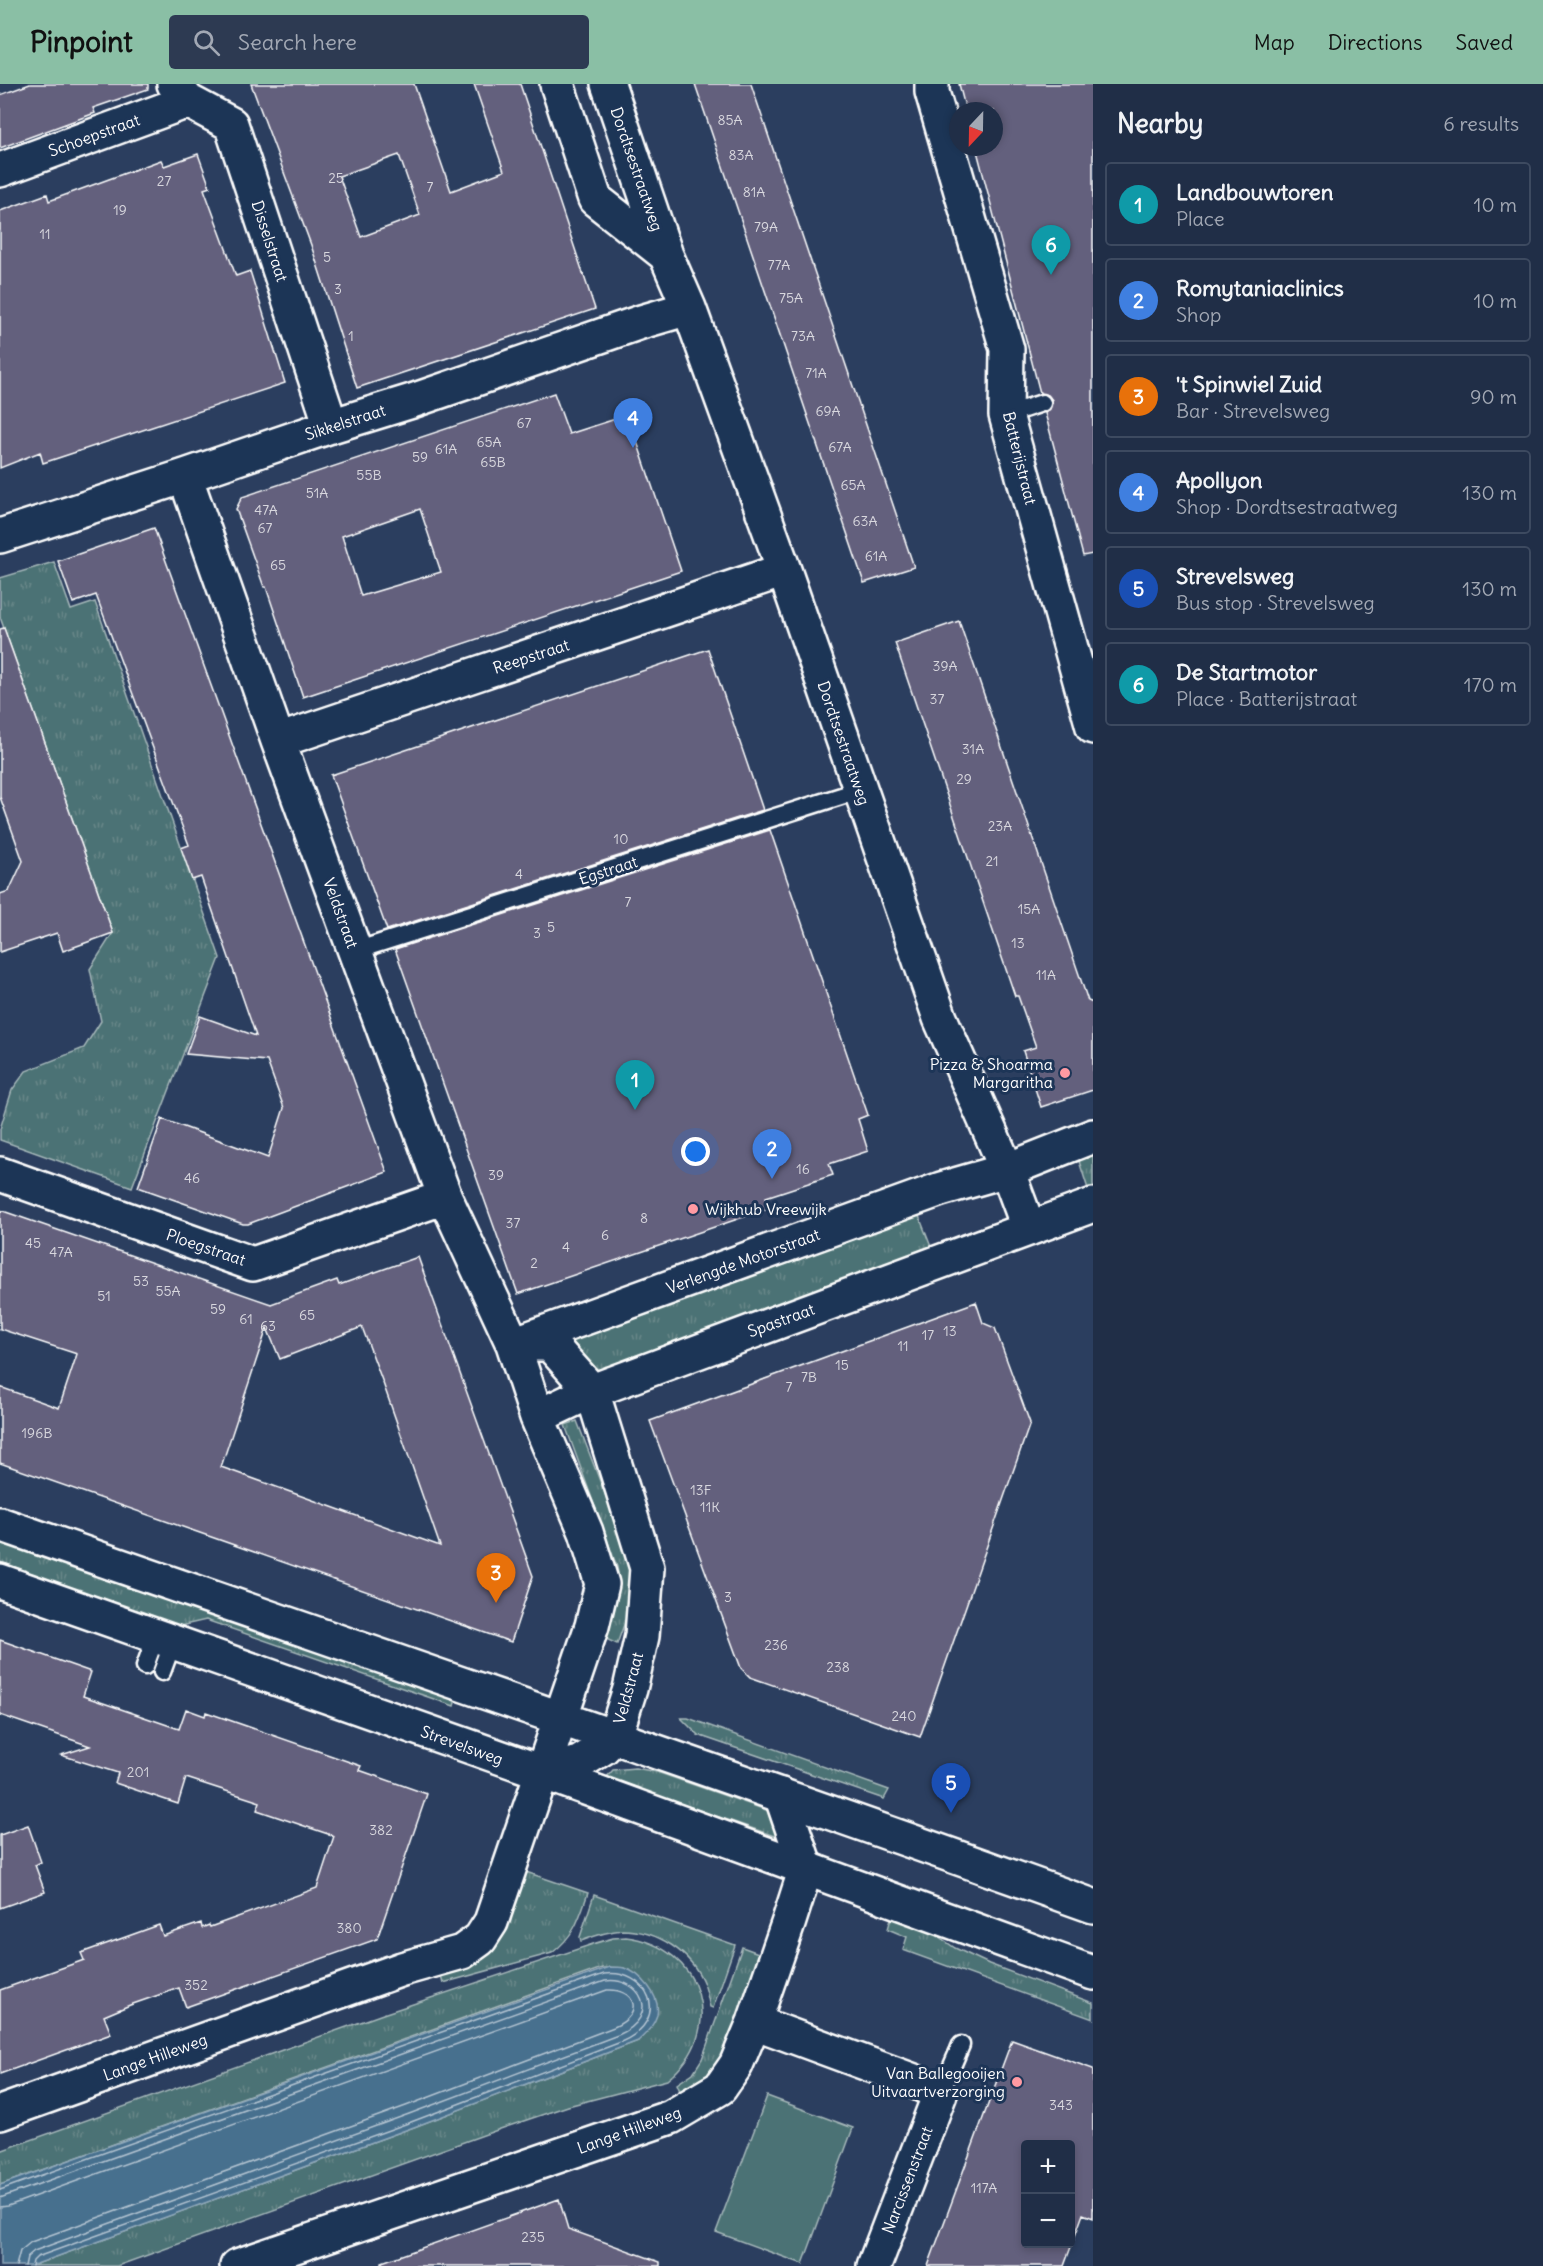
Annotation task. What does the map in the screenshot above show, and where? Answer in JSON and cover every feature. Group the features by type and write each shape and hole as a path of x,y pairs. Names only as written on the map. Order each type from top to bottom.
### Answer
{"street":[{"name":"Dordtsestraatweg","path":"557,84 595,199 666,255"},
{"name":"Dordtsestraatweg","path":"608,84 666,255 689,308 784,570 940,1018 1007,1170 1029,1229"},
{"name":"Batterijstraat","path":"932,84 932,92 1007,349 1006,415 1093,727"},
{"name":"Schoepstraat","path":"0,170 181,92"},
{"name":"Disselstraat","path":"181,92 231,124 331,426"},
{"name":"Sikkelstraat","path":"0,536 689,308"},
{"name":"Veldstraat","path":"185,476 278,741 445,1197 513,1344 537,1417 586,1532 603,1584 592,1626 542,1772"},
{"name":"Reepstraat","path":"278,741 784,570"},
{"name":"Verlengde Motorstraat","path":"513,1344 940,1189 1007,1170 1093,1136"},
{"name":"Ploegstraat","path":"0,1174 253,1264 445,1197"},
{"name":"Spastraat","path":"537,1417 592,1391 1093,1205"},
{"name":"Veldstraat","path":"513,1344 550,1344 592,1391 647,1568 642,1636 630,1689 615,1736 603,1748 579,1763 542,1772"},
{"path":"0,1524 560,1719 615,1736 1093,1906"},
{"name":"Strevelsweg","path":"0,1581 159,1654 542,1772 1093,1973"},
{"name":"Lange Hilleweg","path":"0,2113 402,1969 462,1952 480,1940 492,1922 542,1772"},
{"path":"782,1795 806,1868"},
{"name":"Lange Hilleweg","path":"237,2266 671,2117 720,2088 736,2066 754,2022 806,1868"},
{"path":"754,2022 914,2081 940,2094"},
{"name":"Narcissenstraat","path":"874,2266 940,2094"}],"lane":[{"path":"1006,415 1042,403"},
{"name":"Egstraat","path":"355,951 860,790"},
{"name":"Narcissenstraat","path":"940,2094 961,2045"}],"green space":[{"path":"54,562 71,610 95,602 220,958 132,1187 0,1140 0,1129 12,1090 26,1071 84,1048 101,1021 90,969 113,933 0,617 0,578"},
{"path":"1093,1153 1093,1191 1089,1192 1078,1158"},
{"path":"917,1211 933,1252 592,1373 570,1339"},
{"path":"577,1421 634,1570 631,1605 617,1644 604,1638 618,1595 619,1577 565,1425"},
{"path":"0,1536 457,1696 454,1706 206,1620 180,1626 0,1562"},
{"path":"681,1718 688,1718 889,1790 884,1799 698,1735"},
{"path":"635,1768 657,1772 769,1811 786,1840 606,1778 613,1770"},
{"path":"523,1871 588,1893 579,1919 566,1940 552,1953 443,1983 440,1971"},
{"path":"594,1895 735,1945 713,2008 710,2007 704,1984 691,1962 682,1953 660,1939 648,1934 622,1930 581,1941 580,1937"},
{"path":"892,1915 925,1927 955,1948 989,1964 1093,2003 1093,2019 903,1950 907,1937 888,1929"},
{"path":"626,1937 652,1944 673,1957 689,1974 698,1994 701,2016 697,2038 686,2060 667,2080 568,2106 117,2266 31,2266 414,2127 638,2041 644,1982 624,1968 602,1968 0,2185 0,2151 383,2014 596,1943"},
{"path":"742,1947 761,1954 718,2070 683,2098 677,2084 693,2073 702,2059"},
{"path":"767,2096 853,2128 803,2264 716,2232"}],"water":[{"path":"610,1967 624,1968 637,1975 648,1986 656,2000 656,2019 638,2041 414,2127 31,2266 0,2266 0,2185"}],"building":[{"path":"30,84 148,84 148,89 93,108 95,113 0,148 0,95"},
{"path":"251,84 414,84 451,191 504,171 474,84 520,84 595,309 357,388 311,245","holes":["399,155 420,215 361,237 339,176"]},
{"path":"695,84 751,84 914,567 864,583"},
{"path":"959,84 1093,84 1093,554 1083,556 1045,413 1050,409 1052,400 1048,395 1040,393 978,156 1003,156 1003,102 964,102"},
{"path":"198,154 210,187 204,189 236,276 250,271 285,383 43,463 40,452 0,468 0,211 47,194 49,201 161,160 164,166"},
{"path":"554,393 569,434 628,415 681,571 303,697 266,587 264,587 236,509 242,497","holes":["420,509 441,572 361,596 342,536"]},
{"path":"154,528 387,1172 248,1224 138,1187 162,1119 268,1158 284,1108 267,1061 186,1054 200,1016 256,1036 201,877 192,880 181,848 189,845 96,595 73,603 58,561"},
{"path":"959,621 1088,1001 1093,1003 1093,1090 1041,1107 1023,1051 1036,1047 1018,996 1015,996 895,643"},
{"path":"4,628 113,933 63,951 57,933 0,952 0,894 9,891 23,861 0,797 0,629"},
{"path":"708,649 763,810 387,930 331,775"},
{"path":"770,830 868,1115 858,1119 868,1151 829,1164 833,1175 766,1197 770,1208 518,1294 395,949"},
{"path":"0,1210 271,1304 337,1280 339,1285 418,1257 533,1576 511,1642 0,1463 0,1387 59,1408 77,1354 0,1329","holes":["362,1327 440,1546 221,1467 267,1328 280,1359"]},
{"path":"976,1302 983,1323 995,1328 1030,1423 920,1737 750,1677 741,1668 650,1421"},
{"path":"0,1640 91,1672 83,1696 179,1729 186,1709 205,1716 206,1712 361,1766 359,1770 427,1794 377,1939 186,2007 179,1988 130,2005 104,2016 111,2034 0,2074 0,1990 84,1960 81,1953 159,1925 163,1936 201,1923 202,1928 209,1925 210,1927 317,1888 334,1836 257,1810 260,1802 186,1778 178,1804 115,1783 118,1773 61,1755 90,1746 0,1715"},
{"path":"28,1825 41,1862 35,1865 45,1892 0,1908 0,1835"},
{"path":"1012,2040 1093,2069 1093,2218 1083,2214 1075,2236 1075,2140 1021,2140 1021,2248 1071,2248 1064,2266 928,2266"},
{"path":"559,2199 568,2229 660,2262 660,2266 382,2266 382,2262"}],"place":[{"name":"De Startmotor","path":"1051,275"},
{"name":"Apollyon","path":"633,448"},
{"name":"Pizza & Shoarma Margaritha","path":"1065,1073"},
{"name":"Landbouwtoren","path":"635,1110"},
{"name":"Romytaniaclinics","path":"772,1179"},
{"name":"Wijkhub Vreewijk","path":"693,1209"},
{"name":"'t Spinwiel Zuid","path":"496,1603"},
{"name":"Strevelsweg","path":"951,1813"},
{"name":"Van Ballegooijen Uitvaartverzorging","path":"1017,2082"}]}
